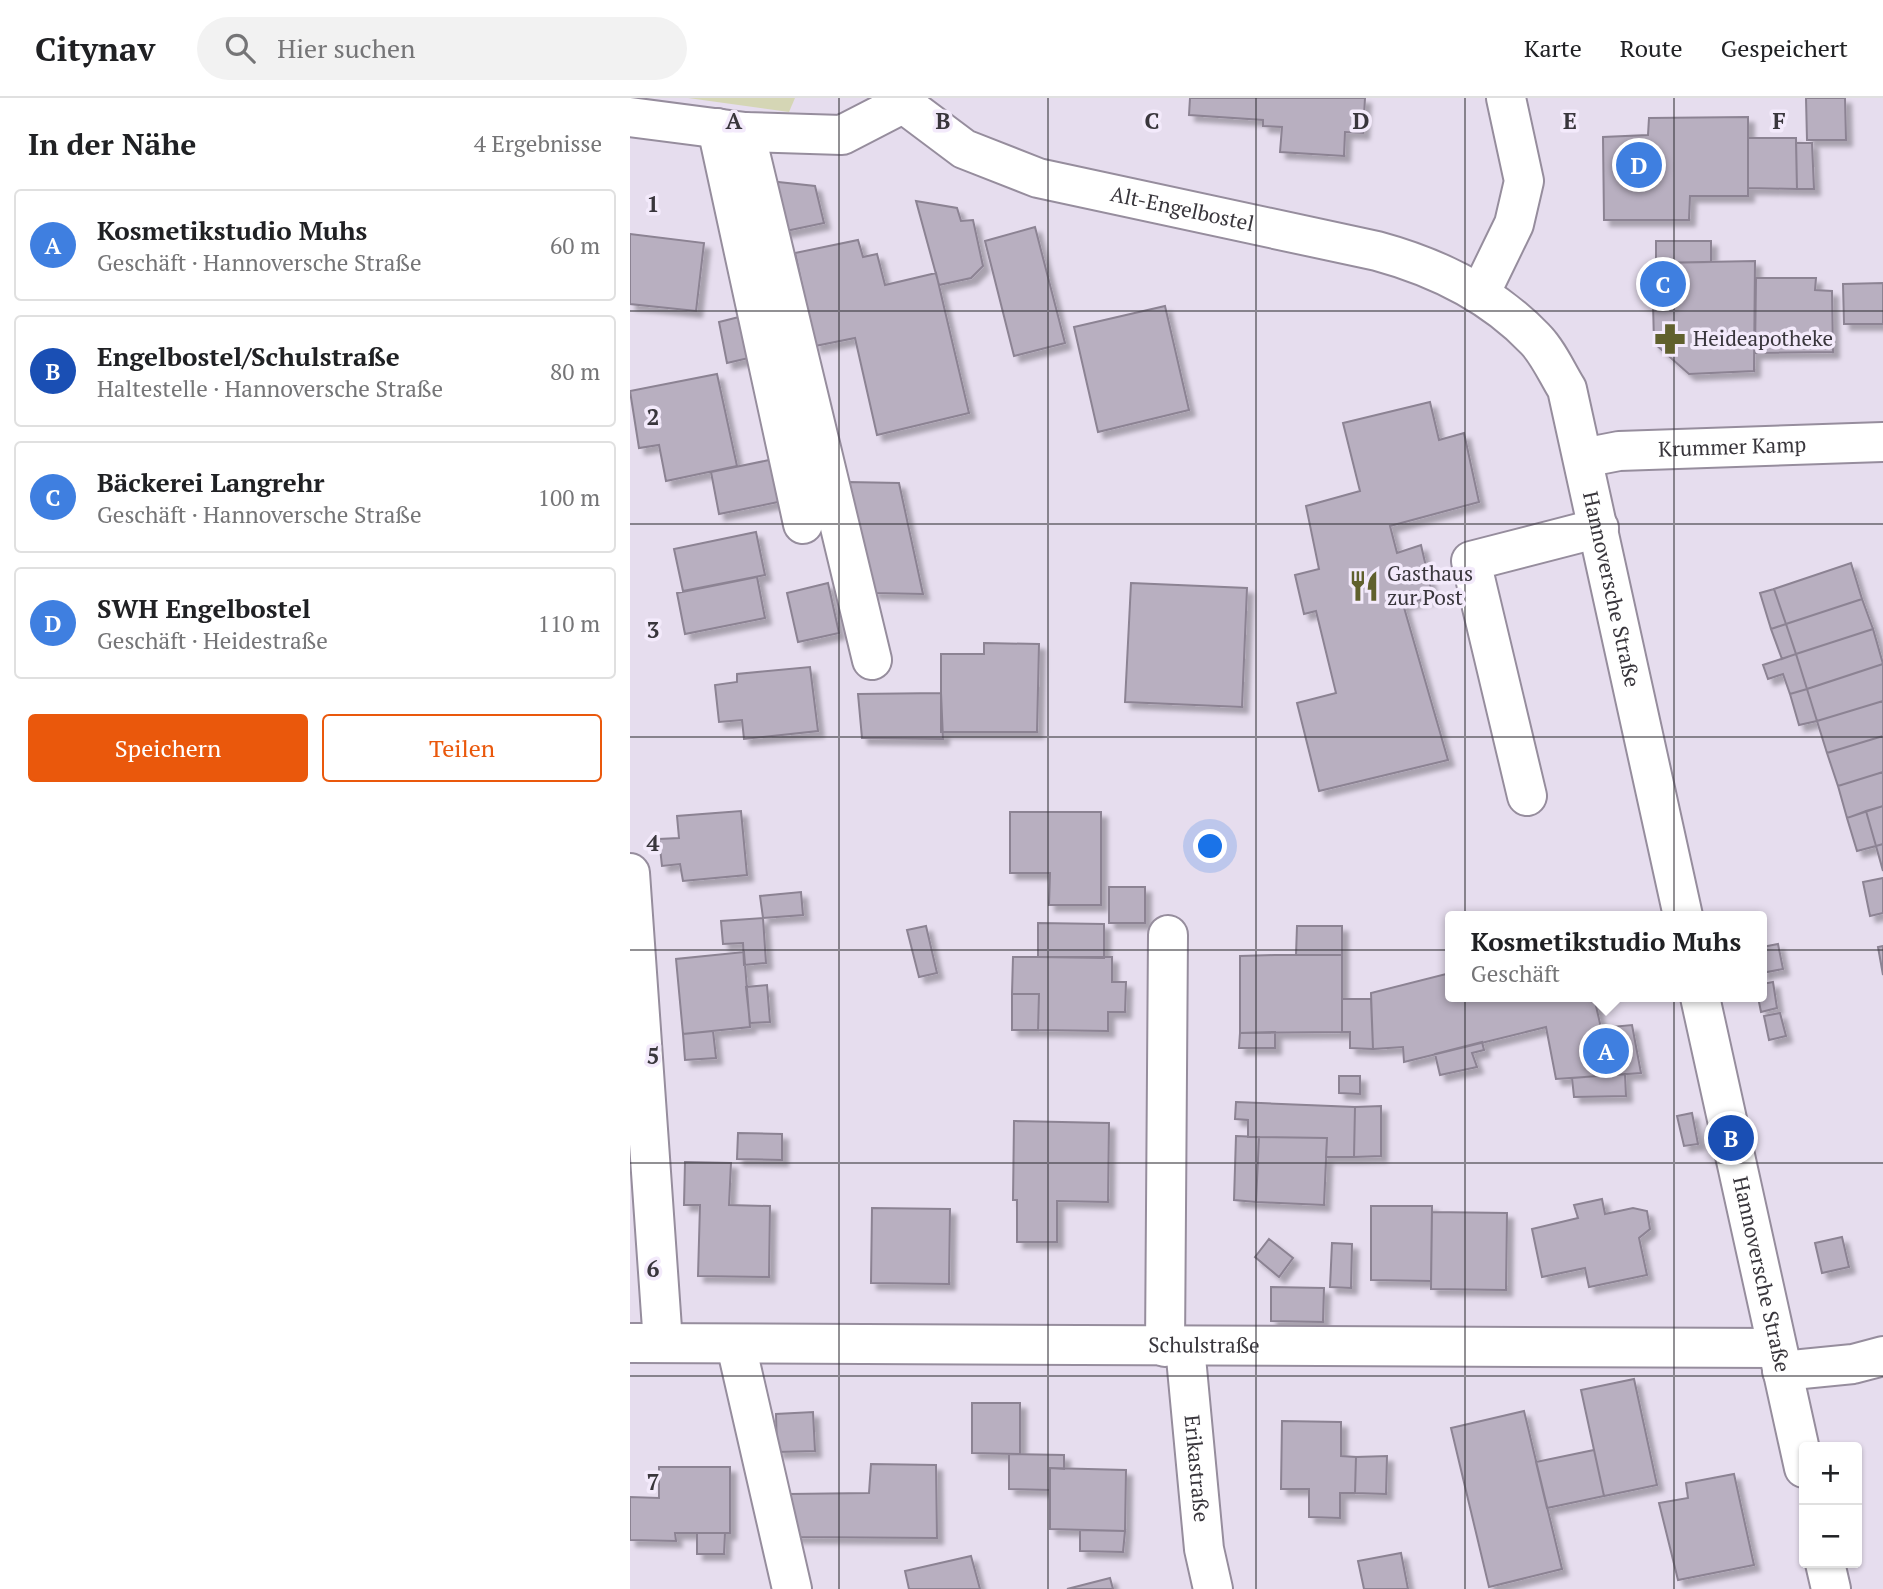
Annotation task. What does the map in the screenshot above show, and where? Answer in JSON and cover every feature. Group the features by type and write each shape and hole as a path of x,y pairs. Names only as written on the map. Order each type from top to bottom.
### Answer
{"street":[{"path":"1480,294 1514,224 1524,181 1506,98"},
{"path":"630,117 731,130 842,135 899,101"},
{"name":"Alt-Engelbostel","path":"899,101 964,149 1038,178 1377,251 1424,264 1480,294"},
{"path":"731,130 803,524"},
{"path":"731,130 872,660"},
{"name":"Hannoversche Straße","path":"1480,294 1536,340 1567,389 1682,911"},
{"name":"Krummer Kamp","path":"1583,458 1619,451 1883,442"},
{"path":"1527,796 1471,561 1599,528"},
{"path":"630,873 646,1343"},
{"name":"Erikastraße","path":"1168,935 1175,1347 1204,1549 1213,1589"},
{"name":"Hannoversche Straße","path":"1701,1002 1799,1445"},
{"name":"Schulstraße","path":"646,1343 1175,1347 1780,1359 1853,1364 1883,1356"},
{"path":"736,1345 792,1589"},
{"path":"1826,1568 1831,1589"}],"green space":[{"path":"688,98 795,98 789,112"}],"building":[{"path":"1190,98 1365,98 1363,133 1345,132 1344,156 1280,152 1282,127 1263,126 1263,120 1189,115"},
{"path":"1806,98 1845,98 1846,140 1807,140"},
{"path":"1748,117 1748,196 1690,196 1689,220 1604,220 1603,137 1648,135 1649,118"},
{"path":"1748,138 1796,138 1797,189 1748,188"},
{"path":"1796,143 1812,143 1814,189 1797,189"},
{"path":"769,181 815,186 824,223 781,232"},
{"path":"916,201 957,208 961,221 973,220 983,266 971,278 939,285"},
{"path":"1035,227 1065,343 1014,356 985,241"},
{"path":"630,234 704,243 696,311 630,304"},
{"path":"858,240 863,257 877,254 885,285 936,273 969,413 877,435 855,338 815,346 795,253"},
{"path":"1656,241 1711,241 1711,262 1656,263"},
{"path":"1755,261 1754,371 1689,374 1654,343 1652,263"},
{"path":"1756,278 1816,278 1815,290 1832,291 1833,352 1755,353"},
{"path":"1883,283 1883,324 1844,324 1843,284"},
{"path":"1165,306 1189,410 1098,432 1074,327"},
{"path":"743,316 753,357 727,363 719,322"},
{"path":"717,374 737,466 666,481 659,445 639,448 630,391"},
{"name":"Gasthaus zur Post","path":"1430,402 1439,440 1464,433 1479,502 1390,526 1397,553 1421,545 1433,597 1403,604 1448,760 1319,791 1297,703 1336,693 1316,611 1304,614 1295,575 1319,569 1306,506 1360,491 1343,423"},
{"path":"774,459 783,501 719,514 711,472"},
{"path":"848,482 899,483 923,594 873,593"},
{"path":"756,532 765,575 683,591 674,549"},
{"path":"1851,563 1862,599 1786,624 1774,589"},
{"path":"757,577 765,618 685,634 677,593"},
{"path":"828,583 839,633 798,642 787,593"},
{"path":"1131,583 1247,588 1242,707 1125,702"},
{"path":"1774,589 1786,624 1771,629 1760,593"},
{"path":"1862,599 1873,629 1796,654 1786,624"},
{"path":"1786,624 1796,654 1782,659 1771,629"},
{"path":"1873,629 1883,664 1807,689 1796,654"},
{"path":"984,643 1039,644 1037,732 941,732 941,654 984,654"},
{"path":"1796,654 1807,689 1790,694 1783,674 1768,679 1763,665"},
{"path":"1883,664 1883,701 1817,721 1807,689"},
{"path":"810,667 818,731 744,739 742,720 719,722 715,685 737,682 737,674"},
{"path":"1807,689 1817,721 1799,725 1790,694"},
{"path":"941,693 943,739 862,738 858,694"},
{"path":"1883,701 1883,736 1827,753 1817,721"},
{"path":"1883,736 1883,772 1838,786 1827,753"},
{"path":"1883,772 1883,806 1847,818 1838,786"},
{"path":"1883,806 1883,844 1876,846 1866,811"},
{"path":"741,811 747,875 683,881 680,864 662,866 659,839 679,838 677,816"},
{"path":"1866,811 1876,846 1857,851 1847,818"},
{"path":"1010,812 1101,812 1101,905 1049,905 1050,873 1010,873"},
{"path":"1883,844 1883,871 1876,846"},
{"path":"1883,878 1883,913 1870,916 1863,882"},
{"path":"1109,887 1145,887 1145,923 1109,923"},
{"path":"801,892 803,915 763,918 760,896"},
{"path":"763,918 766,963 744,965 743,943 723,944 721,921"},
{"path":"1038,923 1104,924 1104,958 1038,957"},
{"path":"926,926 937,973 919,977 907,930"},
{"path":"1297,926 1342,926 1342,955 1296,955"},
{"path":"1778,944 1783,969 1767,972 1767,946"},
{"path":"1883,946 1883,975 1878,947"},
{"path":"744,952 750,1027 683,1034 676,959"},
{"path":"1342,955 1342,1032 1240,1033 1240,956"},
{"path":"1013,957 1112,957 1112,982 1126,982 1125,1012 1108,1012 1108,1031 1038,1030 1039,994 1012,994"},
{"path":"1445,974 1445,1002 1595,1002 1601,1028 1632,1025 1641,1073 1556,1079 1546,1027 1404,1062 1403,1047 1373,1049 1371,993"},
{"path":"1773,982 1777,1008 1761,1012 1759,1002 1767,1002 1767,983"},
{"path":"767,985 770,1022 750,1023 746,987"},
{"path":"1012,994 1039,994 1038,1030 1012,1030"},
{"path":"1342,999 1371,999 1373,1049 1350,1048 1350,1032 1342,1032"},
{"path":"1780,1013 1786,1036 1769,1040 1764,1016"},
{"path":"713,1031 716,1058 685,1060 683,1034"},
{"path":"1275,1032 1275,1048 1239,1048 1240,1033"},
{"path":"1482,1042 1484,1050 1472,1053 1477,1067 1440,1075 1435,1054"},
{"path":"1625,1074 1626,1096 1574,1097 1572,1078"},
{"path":"1339,1076 1360,1076 1360,1094 1339,1093"},
{"path":"1236,1102 1355,1107 1354,1157 1326,1157 1327,1138 1248,1137 1248,1120 1235,1119"},
{"path":"1381,1106 1381,1156 1354,1157 1355,1107"},
{"path":"1692,1113 1698,1144 1684,1146 1677,1116"},
{"path":"1014,1121 1109,1123 1108,1202 1057,1201 1057,1242 1017,1242 1017,1200 1013,1200"},
{"path":"738,1133 782,1134 782,1160 737,1159"},
{"path":"1236,1136 1259,1137 1256,1202 1234,1200"},
{"path":"1259,1137 1327,1138 1324,1205 1256,1202"},
{"path":"685,1162 731,1163 729,1205 770,1206 769,1277 698,1276 700,1205 684,1205"},
{"path":"1602,1199 1605,1214 1633,1208 1647,1211 1650,1229 1639,1238 1647,1275 1589,1287 1585,1268 1542,1277 1532,1229 1578,1218 1574,1205"},
{"path":"1371,1206 1432,1206 1431,1281 1371,1280"},
{"path":"872,1208 950,1209 949,1284 871,1283"},
{"path":"1432,1212 1507,1213 1506,1290 1431,1289"},
{"path":"1842,1237 1849,1267 1822,1273 1815,1243"},
{"path":"1269,1239 1293,1258 1279,1277 1255,1257"},
{"path":"1332,1243 1352,1244 1351,1288 1330,1287"},
{"path":"1271,1287 1324,1288 1323,1322 1271,1321"},
{"path":"1634,1379 1657,1485 1604,1496 1581,1390"},
{"path":"972,1403 1020,1403 1020,1454 972,1453"},
{"path":"1524,1411 1562,1569 1489,1587 1451,1428"},
{"path":"813,1412 815,1451 777,1452 776,1414"},
{"path":"1282,1421 1341,1422 1341,1456 1356,1457 1355,1493 1340,1493 1340,1518 1309,1517 1309,1489 1281,1489"},
{"path":"1594,1450 1604,1496 1547,1508 1536,1462"},
{"path":"1009,1454 1064,1455 1064,1469 1050,1468 1050,1490 1009,1489"},
{"path":"1387,1456 1386,1494 1355,1493 1356,1457"},
{"path":"871,1464 936,1465 937,1538 794,1537 789,1494 869,1493"},
{"path":"659,1467 730,1467 730,1533 675,1533 676,1541 630,1540 630,1497 659,1498"},
{"path":"1050,1468 1126,1470 1125,1531 1050,1529"},
{"path":"1734,1474 1754,1565 1678,1580 1659,1503 1688,1498 1686,1483"},
{"path":"1080,1530 1125,1531 1123,1552 1080,1551"},
{"path":"697,1533 725,1533 724,1554 697,1554"},
{"path":"1401,1553 1408,1589 1364,1589 1358,1561"},
{"path":"971,1556 980,1589 909,1589 905,1571"},
{"path":"1110,1578 1113,1589 1067,1589"}],"place":[{"name":"SWH Engelbostel","path":"1639,165"},
{"name":"Bäckerei Langrehr","path":"1663,284"},
{"name":"Heideapotheke","path":"1670,339"},
{"name":"Gasthaus zur Post","path":"1364,586"},
{"name":"Kosmetikstudio Muhs","path":"1606,1051"},
{"name":"Engelbostel/Schulstraße","path":"1731,1138"}]}
